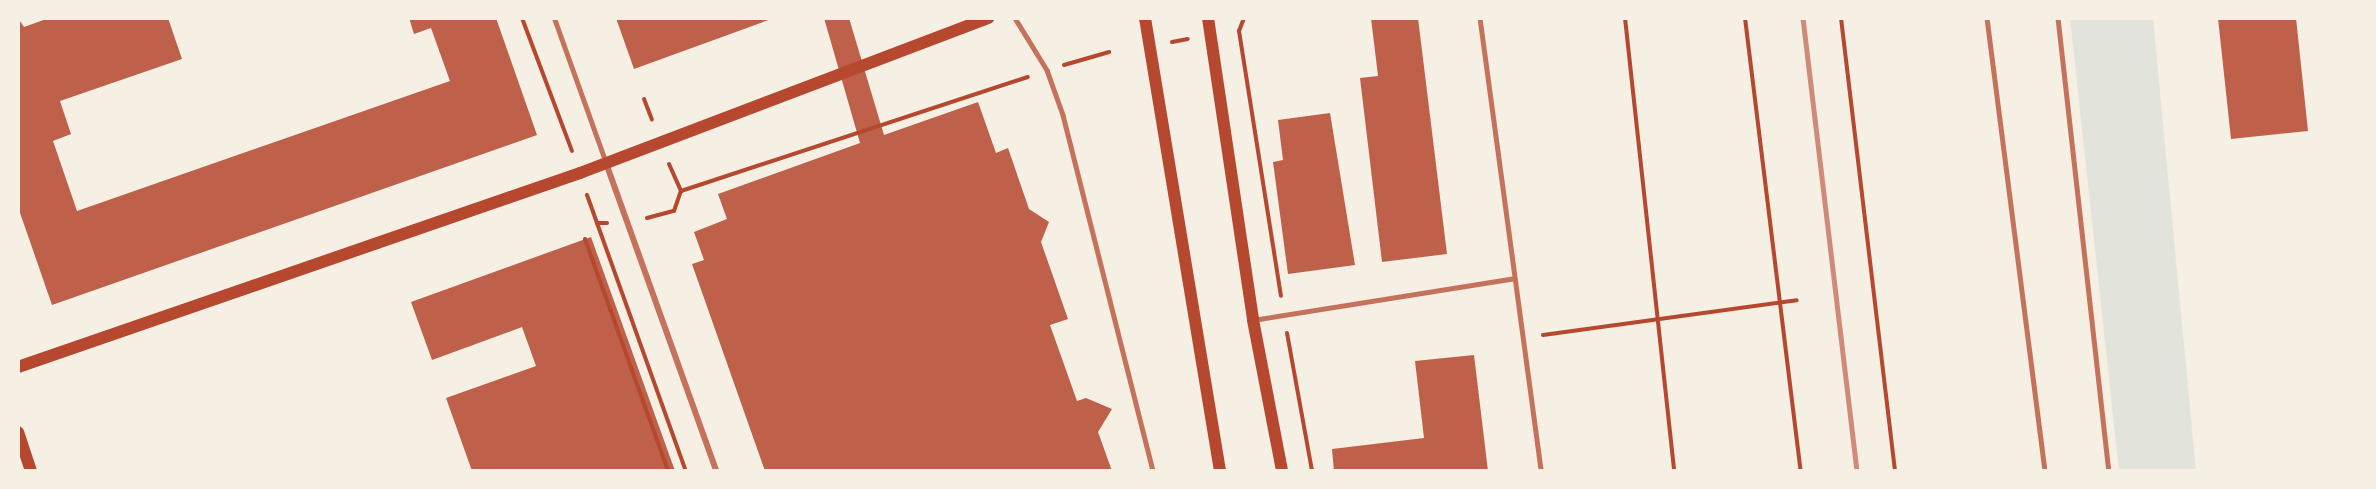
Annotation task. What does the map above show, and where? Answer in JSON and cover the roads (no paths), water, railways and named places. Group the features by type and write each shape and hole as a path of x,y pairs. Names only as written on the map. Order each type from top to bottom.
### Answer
{"main road":[{"path":"18,367 580,173 990,18"},
{"path":"1145,18 1220,471"},
{"path":"1208,18 1253,320 1282,471"},
{"path":"18,432 31,471"}],"street":[{"path":"554,18 717,471"}],"lane":[{"path":"1016,18 1047,70 1123,338 1153,471"},
{"path":"1480,18 1521,338 1541,471"},
{"path":"1987,18 2045,471"},
{"path":"2058,18 2109,471"},
{"path":"1253,320 1514,278"}],"railway":[{"path":"1803,18 1857,471"}]}
